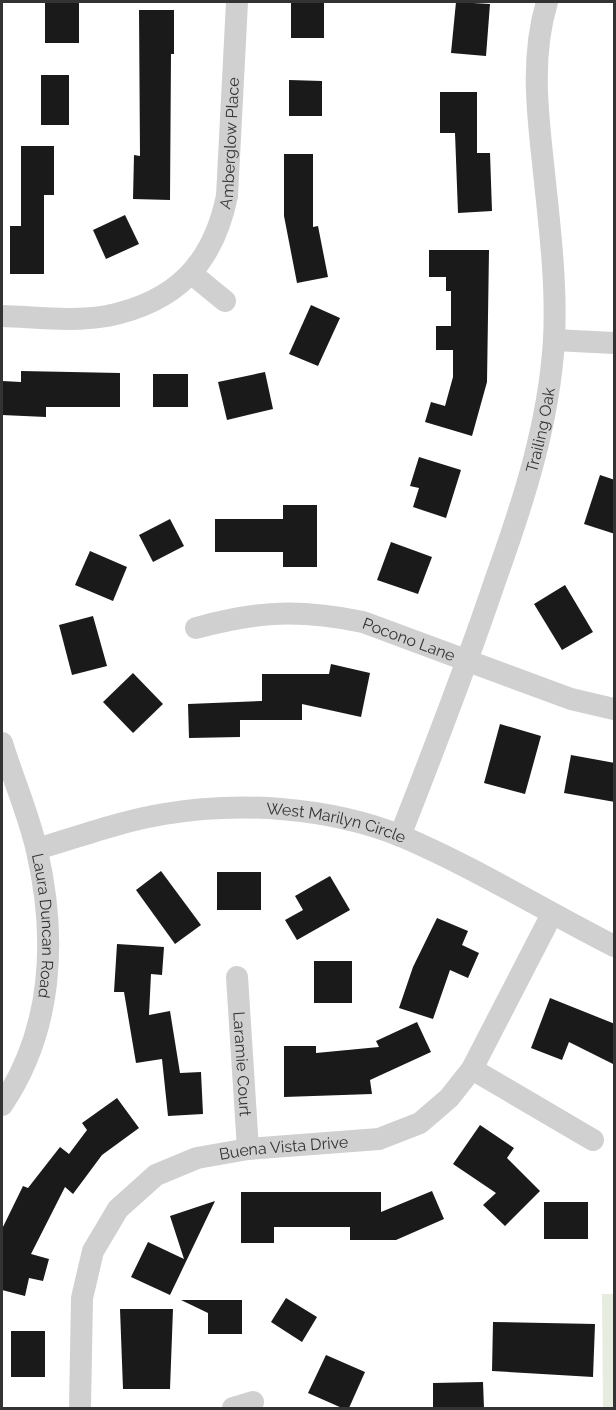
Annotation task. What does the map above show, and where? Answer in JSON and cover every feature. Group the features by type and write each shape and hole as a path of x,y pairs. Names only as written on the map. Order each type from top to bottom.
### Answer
{"street":[{"name":"Amberglow Place","path":"2,316 105,316 149,302 168,293 192,274 208,252 217,232 227,196 237,2"},
{"name":"Trailing Oak","path":"400,836 468,659 527,491 546,401 554,340 550,233 536,91 538,41 547,2"},
{"path":"192,274 225,301"},
{"path":"554,340 615,343"},
{"name":"Pocono Lane","path":"196,628 260,613 328,615 363,622 571,699 615,709"},
{"name":"Laura Duncan Road","path":"2,743 37,849 50,944 48,979 29,1053 13,1088 2,1105"},
{"name":"West Marilyn Circle","path":"37,849 163,814 210,809 257,808 316,814 400,836 489,878 615,946"},
{"name":"Buena Vista Drive","path":"80,1408 82,1298 93,1251 118,1209 156,1175 197,1158 248,1149 353,1142 400,1132 420,1123 435,1111 472,1069 552,914"},
{"name":"Laramie Court","path":"237,977 248,1149"},
{"path":"472,1069 593,1140"}],"shaded area":[{"path":"602,1294 614,1294 614,1408 603,1408"}],"building":[{"path":"45,2 79,2 79,43 45,43"},
{"path":"291,2 324,2 324,38 291,38"},
{"path":"456,2 490,4 486,56 451,53"},
{"path":"139,10 174,10 174,54 171,54 170,200 133,199 134,155 140,156"},
{"path":"41,75 69,75 69,125 41,125"},
{"path":"289,80 322,81 322,116 289,116"},
{"path":"440,92 477,92 477,153 490,153 492,211 458,213 455,133 440,133"},
{"path":"21,146 54,146 54,195 44,195 44,274 10,274 10,226 21,226"},
{"path":"284,154 313,154 313,227 318,226 328,277 297,283 284,216"},
{"path":"125,215 139,244 106,259 93,230"},
{"path":"429,250 489,250 487,382 472,436 425,422 431,402 445,406 453,377 453,350 436,350 436,326 451,326 451,291 446,291 446,277 429,277"},
{"path":"311,305 340,318 318,366 289,354"},
{"path":"21,371 120,373 120,407 46,407 46,417 2,415 2,381 21,382"},
{"path":"265,372 273,409 227,420 218,382"},
{"path":"153,374 188,374 188,407 153,407"},
{"path":"419,457 461,470 446,518 413,507 419,488 410,486"},
{"path":"600,475 615,480 615,534 584,524"},
{"path":"283,505 317,505 317,567 283,567 283,552 215,552 215,519 283,519"},
{"path":"170,519 184,546 153,562 139,535"},
{"path":"391,542 432,557 418,594 377,580"},
{"path":"90,551 127,567 113,601 75,585"},
{"path":"565,585 593,632 562,650 534,604"},
{"path":"93,616 107,666 72,675 59,625"},
{"path":"331,664 370,673 361,717 302,704 302,720 240,720 240,737 189,738 188,704 262,701 262,674 329,674"},
{"path":"133,673 163,704 133,733 103,702"},
{"path":"500,724 541,736 525,794 484,783"},
{"path":"571,755 615,763 615,802 564,793"},
{"path":"161,871 201,925 175,944 136,890"},
{"path":"217,872 261,872 261,910 217,910"},
{"path":"330,876 350,910 297,940 285,920 303,910 295,896"},
{"path":"437,918 468,931 462,945 479,953 468,978 450,970 433,1019 399,1008 413,967"},
{"path":"117,944 164,947 162,975 151,974 149,1015 170,1011 180,1073 201,1072 203,1114 168,1116 162,1059 136,1063 124,992 114,992"},
{"path":"314,961 352,961 352,1003 314,1003"},
{"path":"550,998 615,1024 615,1065 569,1042 562,1060 531,1048"},
{"path":"417,1022 431,1052 370,1080 372,1094 284,1097 284,1046 316,1046 316,1053 379,1047 376,1041"},
{"path":"117,1098 139,1128 102,1155 73,1194 65,1187 31,1254 49,1259 43,1281 29,1278 25,1296 2,1290 2,1229 23,1186 28,1188 60,1147 69,1154 87,1130 82,1123"},
{"path":"480,1125 514,1148 507,1158 540,1191 505,1226 483,1205 496,1193 453,1164"},
{"path":"432,1191 444,1219 396,1240 350,1240 350,1227 274,1227 274,1243 241,1243 241,1192 381,1192 381,1212"},
{"path":"215,1201 170,1295 131,1277 148,1242 184,1259 170,1216"},
{"path":"544,1202 588,1202 588,1239 544,1239"},
{"path":"286,1298 317,1317 302,1342 271,1322"},
{"path":"181,1300 242,1300 242,1334 208,1334 208,1313"},
{"path":"120,1309 173,1309 170,1389 123,1389"},
{"path":"493,1322 595,1324 593,1377 492,1371"},
{"path":"11,1331 45,1331 45,1377 11,1377"},
{"path":"326,1355 365,1372 349,1408 342,1408 308,1393"},
{"path":"483,1382 484,1408 433,1408 433,1383"}]}
